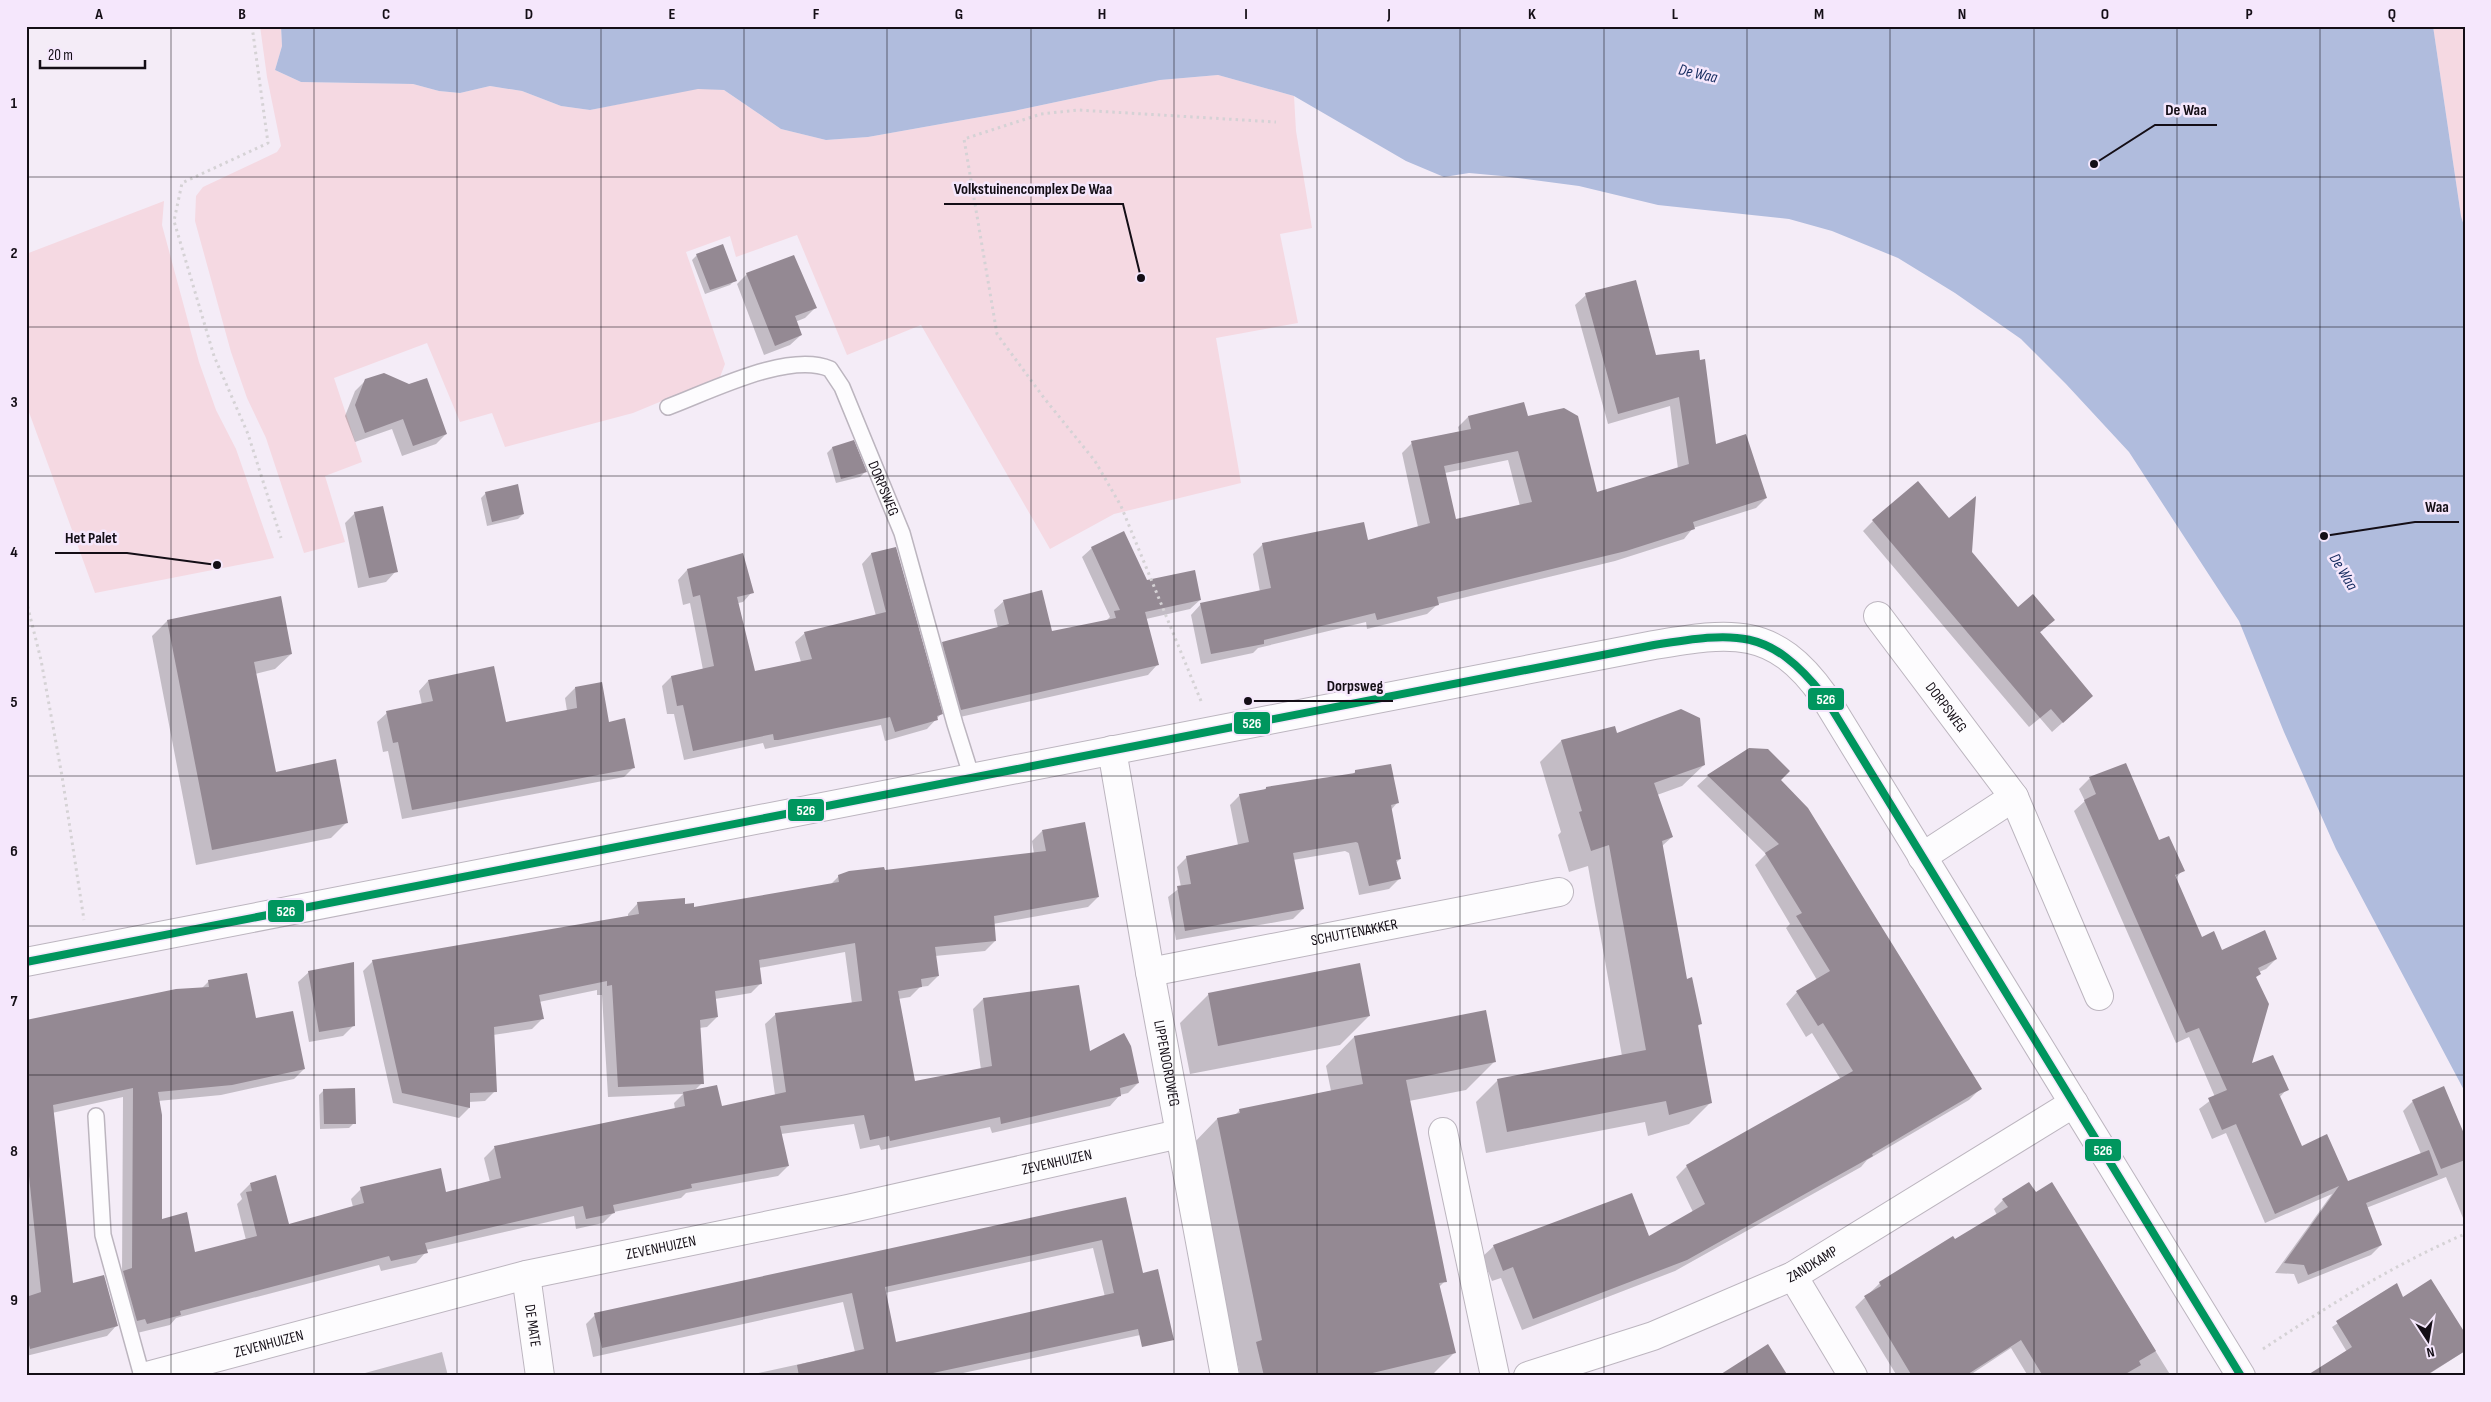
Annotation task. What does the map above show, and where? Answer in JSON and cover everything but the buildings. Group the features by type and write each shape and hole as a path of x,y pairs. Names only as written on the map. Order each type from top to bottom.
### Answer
{"street":[{"name":"DORPSWEG","path":"1878,616 2014,798 2100,996"},
{"path":"26,962 1654,645 1696,638 1737,636 1755,640 1778,650 1794,661 1809,677 1834,712 2238,1371"},
{"name":"LIPPENOORDWEG","path":"1112,750 1150,972 1225,1376"},
{"path":"1922,857 2014,798"},
{"name":"SCHUTTENAKKER","path":"1150,972 1558,892"},
{"name":"ZANDKAMP","path":"1528,1376 1653,1336 1793,1276 2074,1103"},
{"path":"1442,1132 1495,1376"},
{"name":"ZEVENHUIZEN","path":"147,1376 526,1274 848,1209 1180,1134"},
{"name":"DE MATE","path":"526,1274 540,1376"},
{"path":"1793,1276 1853,1376"}],"lane":[{"name":"DORPSWEG","path":"668,407 740,379 777,369 810,363 830,369 842,387 902,534 972,778"},
{"path":"96,1116 103,1235 142,1376"}],"path":[{"path":"252,26 268,143 182,183 174,222 214,356 248,434 281,538"},
{"path":"1205,732 1200,696 1121,506 1095,460 1044,398 997,334 964,139 1042,114 1078,110 1276,122"},
{"path":"26,600 41,660 62,776 89,950"},
{"path":"2238,1371 2369,1281 2423,1252 2465,1234"}],"shaded area":[{"path":"260,26 281,26 282,46 275,70 301,82 413,84 439,91 460,93 490,86 522,91 561,106 590,110 698,88 724,90 781,129 826,140 868,137 1014,111 1160,80 1218,75 1294,96 1296,131 1312,228 1280,234 1298,323 1216,338 1241,483 1114,514 1050,549 921,325 847,355 797,235 736,257 730,236 686,252 725,364 720,377 633,413 505,447 492,413 460,422 427,343 334,378 362,462 325,476 345,542 304,553 266,438 247,398 231,352 195,221 196,196 203,187 277,152 281,146 267,77"},
{"path":"2433,26 2465,26 2465,229 2461,216"},
{"path":"164,201 162,225 199,362 216,410 236,449 274,558 95,593 26,404 26,254"}],"water":[{"path":"281,26 2433,26 2461,216 2465,229 2465,1092 2336,849 2284,732 2239,621 2129,452 2021,339 1955,293 1898,258 1832,231 1789,219 1658,205 1579,186 1502,176 1469,173 1444,177 1406,161 1294,96 1218,75 1160,80 1014,111 868,137 826,140 781,129 724,90 698,89 590,110 561,106 522,91 490,86 460,93 439,91 413,84 301,82 275,70 282,46"}],"transit line":[{"name":"526","path":"26,962 1654,645 1707,638 1729,637 1749,640 1768,646 1786,657 1804,673 1824,696 2241,1376"}],"place":[{"name":"De Waa","path":"2094,164"},
{"name":"Volkstuinencomplex De Waa","path":"1141,278"},
{"name":"Waa","path":"2324,536"},
{"name":"Het Palet","path":"217,565"},
{"name":"Dorpsweg","path":"1248,701"}]}
